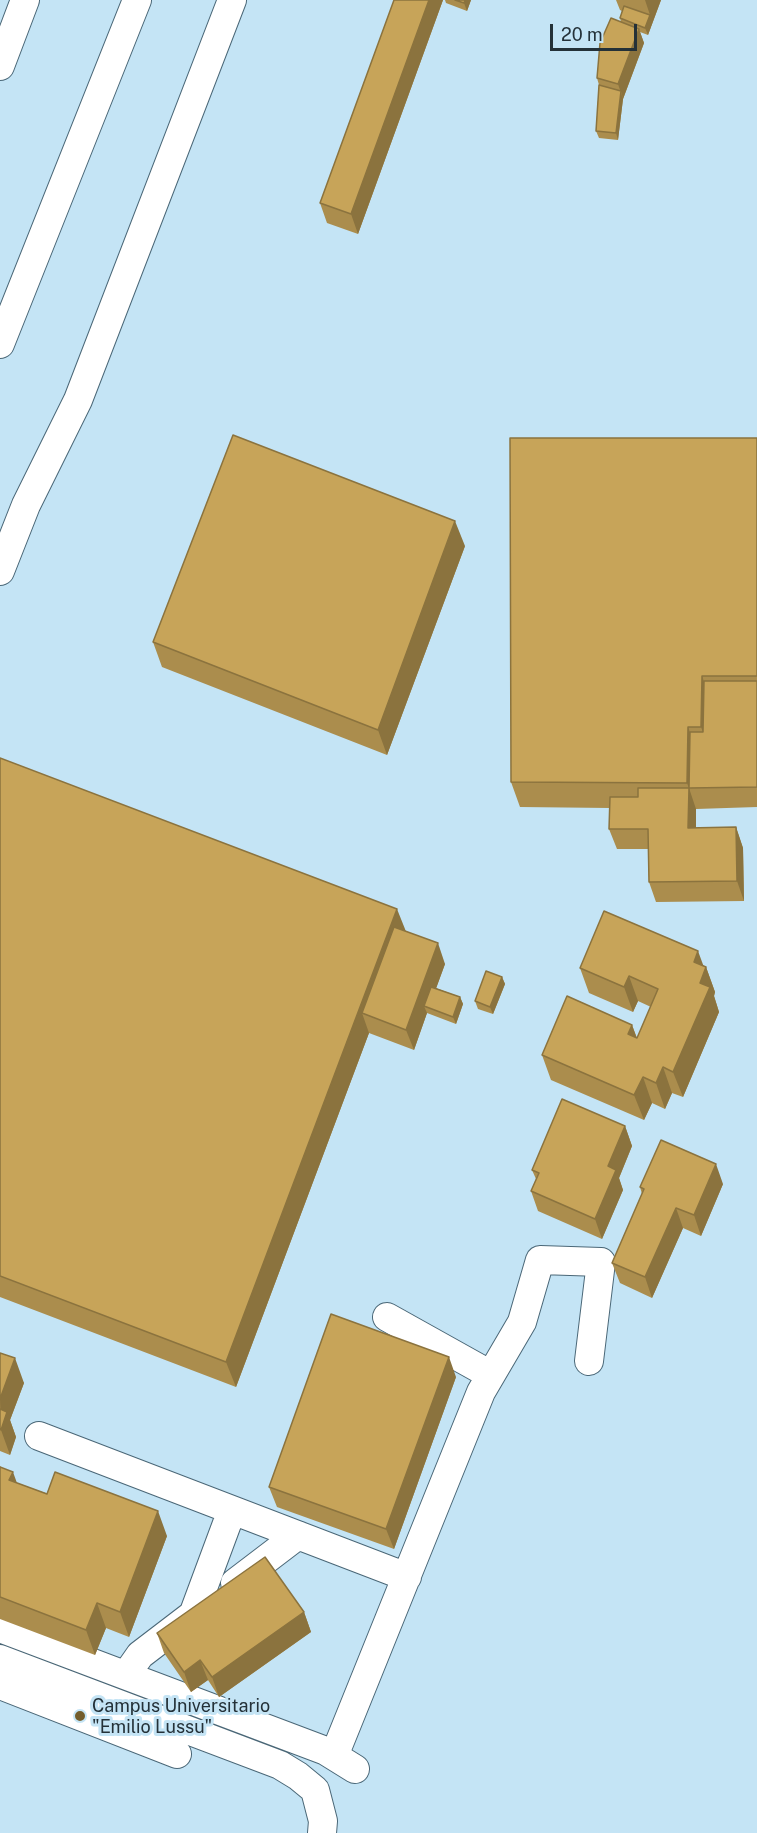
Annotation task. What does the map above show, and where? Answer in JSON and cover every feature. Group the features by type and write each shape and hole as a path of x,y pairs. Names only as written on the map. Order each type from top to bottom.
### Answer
{"lane":[{"path":"0,66 25,0"},
{"path":"0,344 137,0"},
{"path":"0,570 26,506 78,400 232,0"},
{"path":"0,1628 326,1751 345,1763 406,1577 481,1392 522,1322 540,1260 601,1262 589,1361"},
{"path":"387,1317 491,1375"},
{"path":"39,1436 406,1577"},
{"path":"193,1615 232,1510"},
{"path":"126,1675 140,1655 298,1536"},
{"path":"0,1659 177,1754"},
{"path":"0,1685 80,1703 280,1765 315,1790 323,1821 322,1833"}],"building":[{"path":"394,0 429,0 351,214 320,203"},
{"path":"624,6 650,15 645,28 620,18"},
{"path":"611,18 639,29 618,84 597,78 600,43"},
{"path":"599,85 621,91 616,133 596,131"},
{"path":"233,435 455,521 378,730 153,642"},
{"path":"510,438 757,438 757,676 702,676 701,727 688,727 687,783 511,782"},
{"path":"704,681 757,681 757,787 689,788 690,732 703,732"},
{"path":"0,758 397,909 226,1362 0,1276"},
{"path":"638,788 689,788 688,828 736,827 737,881 649,882 648,829 609,829 610,797 638,797"},
{"path":"604,911 698,951 694,962 706,967 700,983 710,987 673,1072 663,1067 656,1083 643,1077 634,1095 542,1055 567,996 632,1025 628,1034 637,1038 658,989 629,976 624,987 580,968"},
{"path":"394,927 438,943 406,1030 362,1013"},
{"path":"486,971 502,977 490,1007 475,1001"},
{"path":"431,987 460,997 453,1017 424,1006"},
{"path":"562,1099 625,1126 608,1166 616,1170 595,1219 531,1191 539,1173 532,1170"},
{"path":"661,1140 716,1164 694,1215 676,1208 645,1277 612,1263 644,1189 640,1187"},
{"path":"331,1314 449,1357 386,1529 269,1487"},
{"path":"0,1353 15,1358 0,1399"},
{"path":"0,1409 7,1412 1,1430 0,1429"},
{"path":"0,1467 13,1472 9,1480 47,1494 55,1472 158,1511 120,1612 97,1603 86,1630 0,1597"},
{"path":"265,1557 304,1612 212,1677 200,1660 184,1672 157,1633"}],"place":[{"name":"Campus Universitario \"Emilio Lussu\"","path":"80,1716"}]}
